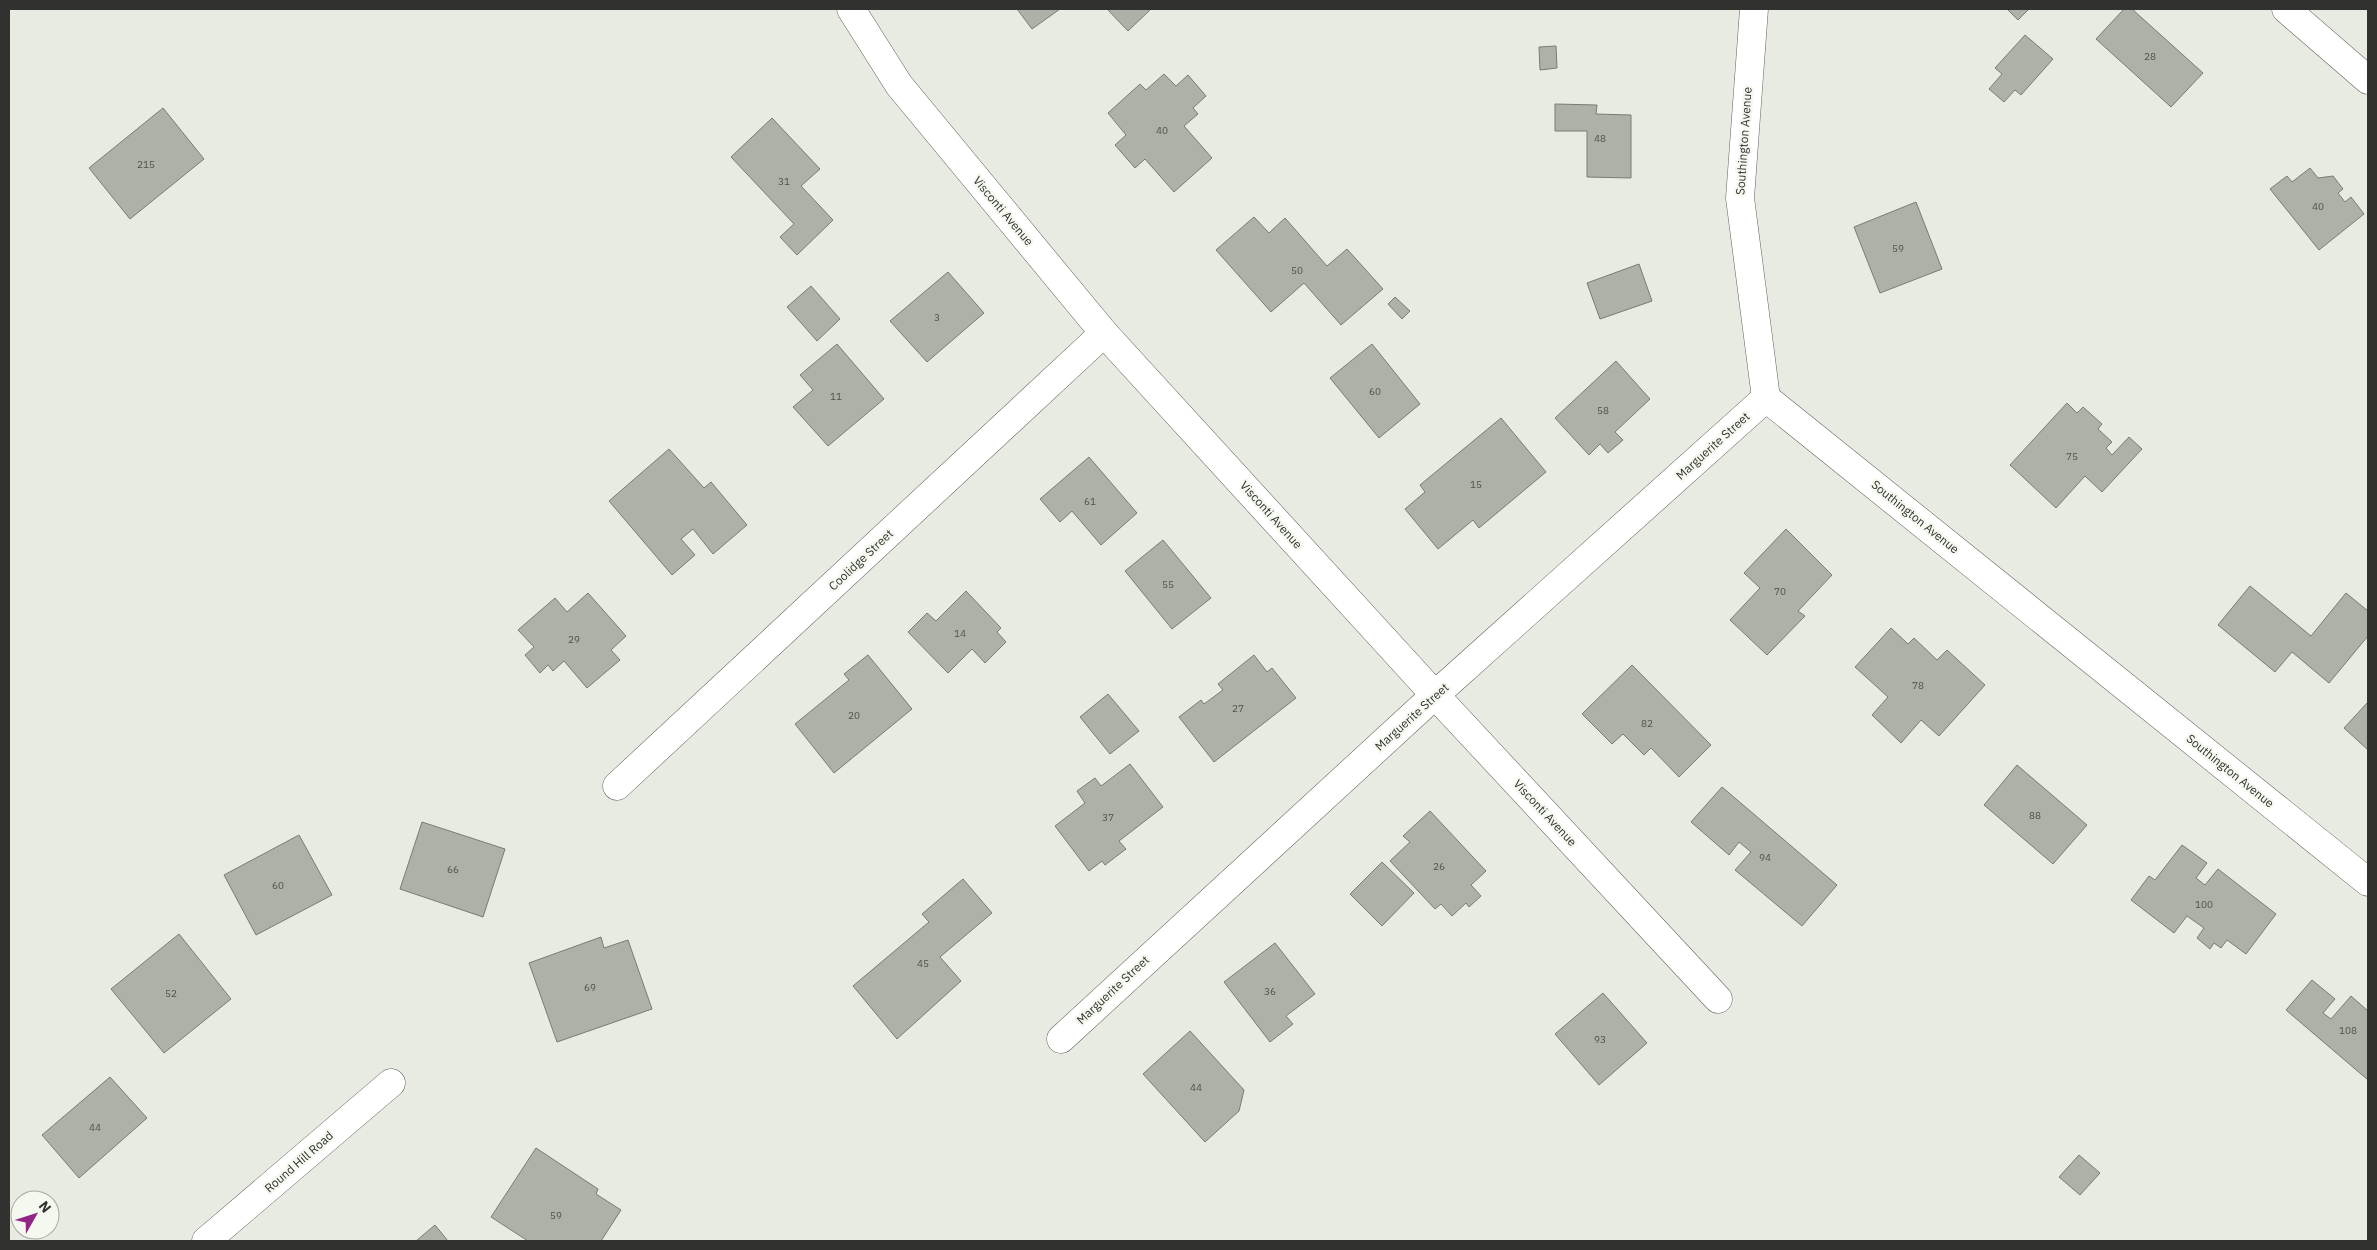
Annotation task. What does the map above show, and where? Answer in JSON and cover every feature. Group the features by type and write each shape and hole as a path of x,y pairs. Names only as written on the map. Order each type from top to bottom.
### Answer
{"street":[{"name":"Visconti Avenue","path":"851,9 899,85 1104,333 1435,695 1718,999"},
{"name":"Southington Avenue","path":"1754,9 1740,198 1766,398 2368,882"},
{"path":"2286,9 2368,80"},
{"name":"Coolidge Street","path":"617,786 1104,333"},
{"name":"Marguerite Street","path":"1060,1039 1435,695 1766,398"},
{"name":"Round Hill Road","path":"206,1241 391,1083"}],"building":[{"path":"1017,9 1060,9 1032,29"},
{"path":"1107,9 1151,9 1128,31"},
{"path":"2007,9 2029,9 2018,20"},
{"path":"2124,9 2132,9 2203,73 2171,107 2096,39"},
{"path":"2025,35 2053,59 2021,95 2015,90 2004,102 1989,89 2002,74 1995,68"},
{"path":"1556,46 1557,68 1540,70 1539,47"},
{"path":"1164,74 1176,86 1188,75 1206,96 1193,108 1198,114 1184,126 1212,158 1174,192 1145,159 1135,168 1115,145 1126,135 1108,113 1140,84 1146,90"},
{"path":"1555,104 1597,105 1596,114 1631,115 1631,178 1587,177 1587,131 1555,131"},
{"path":"163,108 204,159 130,219 89,168"},
{"path":"772,118 820,169 801,186 833,220 797,255 780,237 794,224 731,157"},
{"path":"2310,168 2318,178 2333,176 2343,189 2338,193 2345,202 2351,197 2364,214 2319,250 2270,189 2287,176 2292,182"},
{"path":"1916,202 1942,269 1880,293 1854,227"},
{"path":"1254,217 1269,233 1285,218 1327,266 1347,249 1383,289 1341,325 1304,283 1271,312 1216,250"},
{"path":"1639,264 1652,301 1600,319 1587,283"},
{"path":"948,272 984,313 927,362 890,321"},
{"path":"811,286 840,319 817,341 787,307"},
{"path":"1395,297 1410,311 1402,319 1388,304"},
{"path":"837,344 884,399 828,446 793,407 813,390 800,375"},
{"path":"1372,344 1420,404 1379,438 1330,378"},
{"path":"1616,361 1650,399 1615,432 1623,440 1608,453 1600,444 1589,455 1555,418"},
{"path":"2067,403 2077,413 2083,407 2102,424 2098,429 2112,442 2106,448 2112,455 2129,437 2142,449 2102,492 2085,476 2056,508 2010,465"},
{"path":"1501,418 1546,472 1479,528 1473,520 1438,549 1405,509 1425,492 1420,485"},
{"path":"669,449 704,488 711,482 747,525 713,554 693,529 681,539 695,555 672,575 609,501"},
{"path":"1089,457 1137,513 1101,545 1072,511 1060,522 1040,499"},
{"path":"1786,529 1832,575 1798,611 1805,616 1767,655 1730,620 1760,588 1744,573"},
{"path":"1163,540 1211,598 1172,629 1125,571"},
{"path":"2250,586 2311,636 2346,593 2368,611 2368,636 2329,683 2292,652 2275,672 2218,625"},
{"path":"966,591 1001,628 997,632 1006,642 985,663 972,649 948,673 908,632 927,613 936,621"},
{"path":"588,593 626,636 611,650 620,660 587,688 564,661 553,671 548,665 540,673 525,655 534,647 518,630 555,598 567,612"},
{"path":"1891,628 1908,644 1914,638 1937,660 1947,650 1985,685 1939,736 1921,720 1901,743 1872,715 1888,697 1855,667"},
{"path":"868,655 912,709 834,773 795,724 849,680 844,674"},
{"path":"1254,655 1267,672 1272,668 1296,698 1214,762 1179,717 1201,700 1204,704 1223,690 1218,684"},
{"path":"1632,665 1711,745 1679,777 1651,748 1644,755 1623,734 1612,744 1582,714"},
{"path":"1108,694 1139,731 1110,754 1080,717"},
{"path":"2368,702 2368,750 2344,728"},
{"path":"1130,764 1163,807 1119,841 1126,849 1105,865 1102,861 1089,871 1055,826 1085,803 1077,791 1095,778 1101,786"},
{"path":"2017,765 2087,825 2053,864 1984,805"},
{"path":"1722,787 1837,885 1802,926 1735,870 1751,852 1739,842 1729,855 1691,822"},
{"path":"1430,811 1486,871 1471,885 1481,896 1469,907 1466,903 1452,916 1441,904 1435,909 1390,861 1410,842 1403,836"},
{"path":"422,822 505,849 483,917 400,889"},
{"path":"299,835 332,895 256,935 224,875"},
{"path":"2182,845 2207,863 2196,878 2205,885 2218,869 2276,914 2246,954 2227,940 2221,948 2214,943 2210,949 2197,938 2204,928 2187,916 2174,933 2131,900 2149,876 2155,880"},
{"path":"1382,862 1414,893 1382,926 1350,894"},
{"path":"963,879 992,913 940,957 961,981 897,1039 853,986 929,922 922,914"},
{"path":"179,934 231,999 164,1053 111,989"},
{"path":"601,937 604,948 628,940 652,1009 557,1042 529,963"},
{"path":"1275,943 1315,994 1286,1016 1293,1024 1270,1042 1224,982"},
{"path":"2312,980 2335,999 2323,1013 2331,1019 2351,996 2368,1011 2368,1080 2286,1010"},
{"path":"1603,993 1647,1043 1599,1085 1555,1034"},
{"path":"1190,1031 1244,1090 1239,1111 1205,1142 1143,1074"},
{"path":"110,1077 147,1118 79,1178 42,1135"},
{"path":"536,1148 598,1189 596,1194 621,1210 601,1241 528,1241 491,1217"},
{"path":"2079,1155 2100,1173 2080,1195 2059,1177"},
{"path":"435,1225 448,1241 416,1241"}]}
